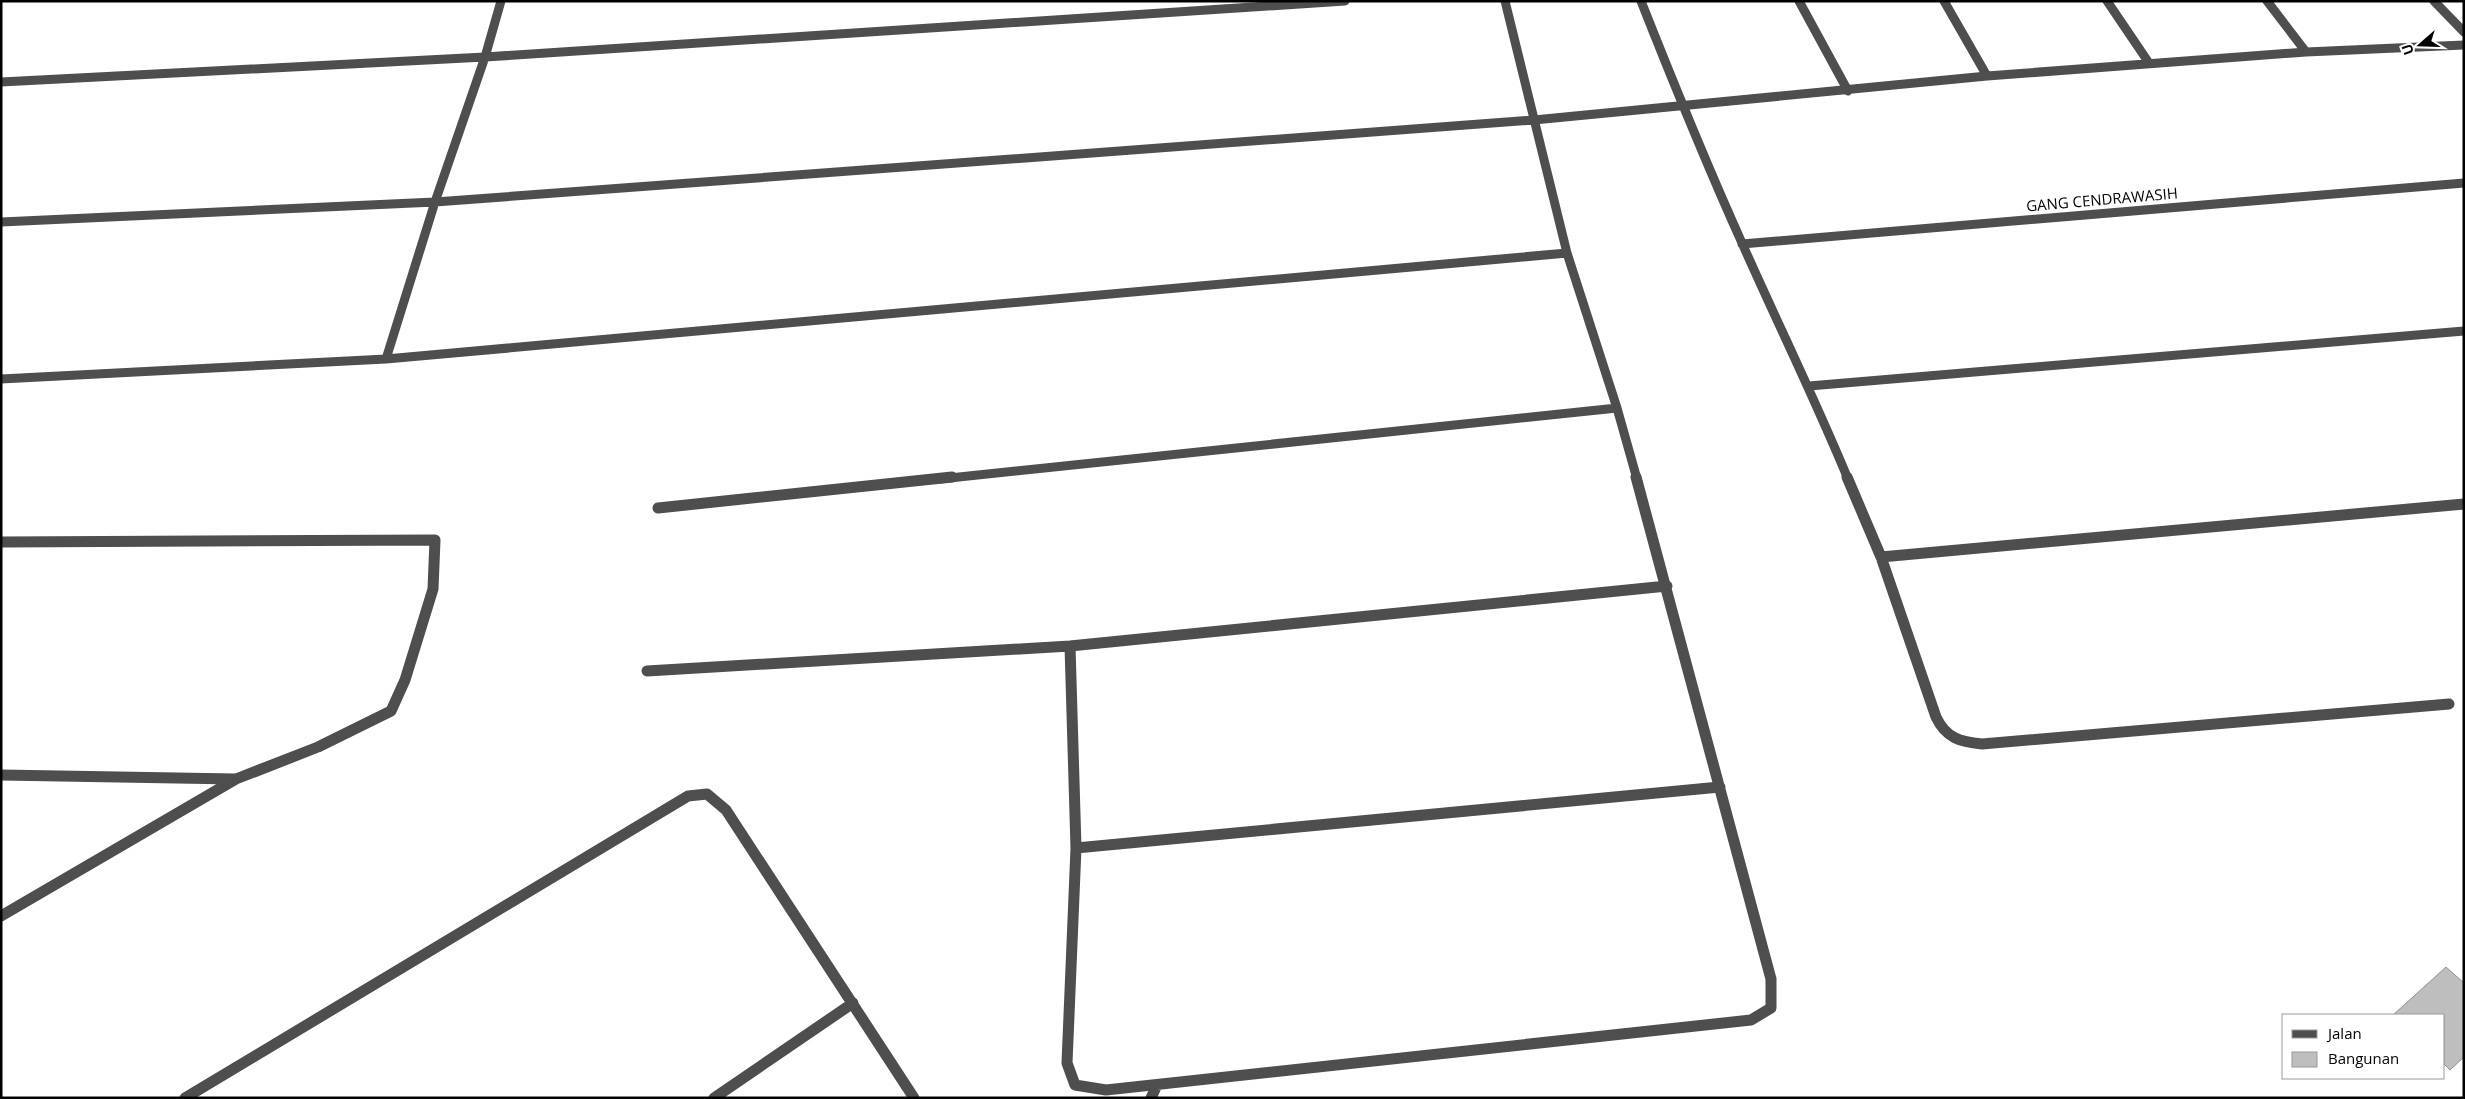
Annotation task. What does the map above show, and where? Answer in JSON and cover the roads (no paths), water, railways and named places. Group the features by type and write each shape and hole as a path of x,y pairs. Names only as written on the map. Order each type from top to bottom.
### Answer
{"street":[{"path":"386,359 435,202 485,57 501,1"},
{"path":"1,82 485,57 1345,1"},
{"path":"1070,646 1076,848 1067,1063 1075,1084 1106,1090 1157,1085 1751,1020 1771,1008 1771,979 1667,586 1617,408 1567,253 1505,1"},
{"path":"1642,1 1683,107 1742,244 1809,386 1881,557 1938,723 1947,736 1962,743 1982,744 2449,704"},
{"path":"1799,1 1848,91"},
{"path":"1944,1 1987,76"},
{"path":"2107,1 2149,63"},
{"path":"2267,1 2306,52"},
{"path":"2434,1 2464,32"},
{"path":"1,222 435,202 1534,120 1987,76 2149,63 2306,52 2464,45"},
{"name":"GANG CENDRAWASIH","path":"1742,244 2464,183"},
{"path":"1,379 386,359 1567,253"},
{"path":"1809,386 2464,332"},
{"path":"658,508 1617,408"},
{"path":"1881,557 2464,504"},
{"path":"1,542 435,540 433,589 405,680 391,711 318,747 236,779 1,916"},
{"path":"647,671 1070,646 1667,586"},
{"path":"1,775 236,779"},
{"path":"1076,848 1720,787"},
{"path":"185,1098 688,796 707,794 726,810 914,1098"},
{"path":"714,1098 853,1004"},
{"path":"1151,1098 1157,1085"}]}
